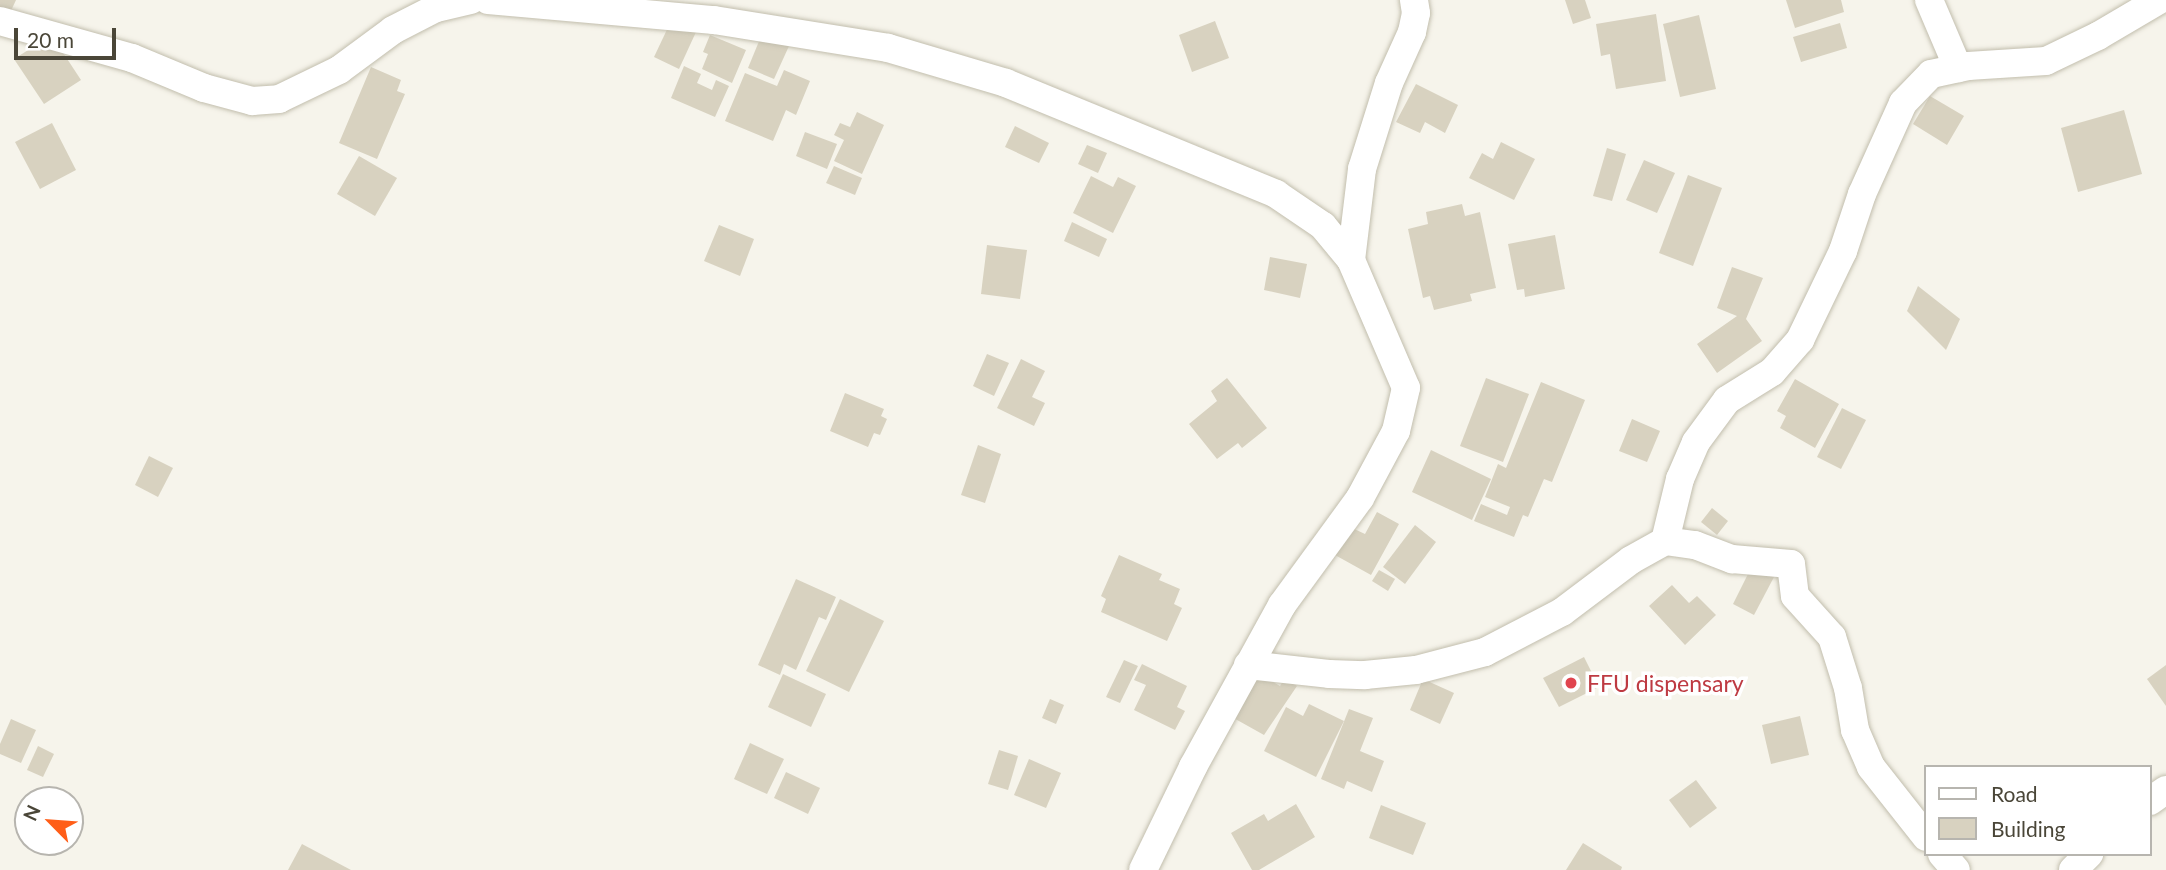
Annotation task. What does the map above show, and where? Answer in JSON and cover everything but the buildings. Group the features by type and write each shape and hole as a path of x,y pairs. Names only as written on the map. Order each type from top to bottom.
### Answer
{"street":[{"path":"0,21 132,58 204,88 252,101 279,99 339,70 393,30 436,8 471,0"},
{"path":"488,0 714,20 888,48 1006,83 1276,194 1324,226 1351,260 1406,388 1396,431 1360,498 1282,605 1248,665 1143,870"},
{"path":"1351,260 1362,169 1389,83 1412,32 1416,13 1414,0"},
{"path":"1929,0 1958,68"},
{"path":"1665,541 1681,479 1696,442 1727,400 1772,372 1800,340 1843,251 1862,194 1903,103 1931,74 1958,68 2046,61 2098,36 2159,0"},
{"path":"1248,665 1365,675 1416,670 1485,652 1562,612 1631,560 1665,541 1695,545 1732,559 1791,564 1795,596 1832,637 1848,688 1855,730 1871,767 1924,834"},
{"path":"1944,856 1955,870"},
{"path":"2073,870 2087,856"}],"place":[{"name":"FFU dispensary","path":"1571,683"}]}
